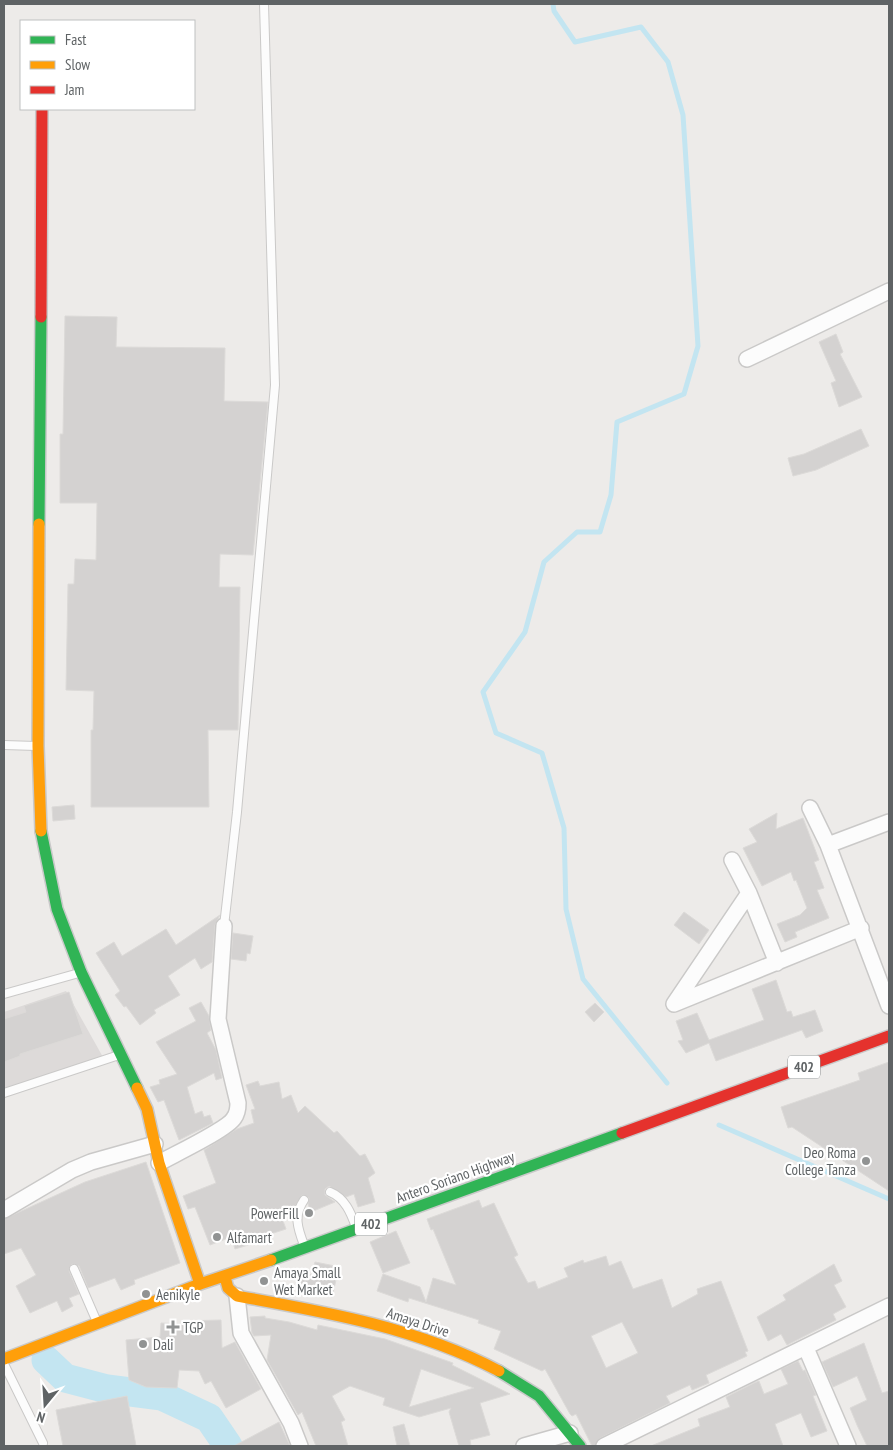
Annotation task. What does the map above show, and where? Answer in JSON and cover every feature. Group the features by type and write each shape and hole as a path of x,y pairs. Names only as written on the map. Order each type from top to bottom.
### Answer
{"street":[{"path":"42,110 38,746 41,840 57,909 81,972 147,1109 159,1162 200,1284"},
{"path":"747,359 889,291"},
{"path":"810,808 828,845 889,1006"},
{"path":"828,845 889,822"},
{"path":"732,860 749,893 777,963"},
{"path":"749,893 674,1004 861,928"},
{"path":"159,1162 224,1128 234,1120 238,1109 218,1019 224,926"},
{"name":"Antero Soriano Highway","path":"4,1359 200,1284 225,1277 889,1036"},
{"path":"4,1210 72,1170 92,1162 155,1144"},
{"path":"225,1277 228,1288 237,1296 241,1333 291,1423 300,1446"},
{"name":"Amaya Drive","path":"237,1296 321,1311 399,1330 473,1357 513,1378 538,1396 580,1446"},
{"path":"604,1446 889,1306"},
{"path":"806,1348 848,1446"},
{"path":"524,1446 570,1433"}],"lane":[{"path":"224,926 237,812 275,385 264,4"},
{"path":"4,745 38,746"},
{"path":"4,994 81,972"},
{"path":"4,1093 121,1054"},
{"path":"330,1192 335,1194 348,1207 357,1229"},
{"path":"304,1200 299,1208 297,1224 305,1248"},
{"path":"74,1269 97,1323"},
{"path":"4,1364 43,1443"}],"shaded area":[{"path":"66,991 104,1059 4,1090 4,1012"}],"building":[{"path":"65,316 117,317 116,347 225,348 224,401 268,402 253,555 220,554 219,587 240,587 238,730 208,730 209,807 91,807 91,730 93,730 94,691 66,690 68,584 74,584 75,559 96,560 97,503 60,503 60,434 63,434"},
{"path":"836,334 843,352 840,354 862,397 839,407 831,383 836,381 819,342"},
{"path":"861,429 869,446 816,470 793,476 788,458 804,454"},
{"path":"74,805 75,819 53,821 52,807"},
{"path":"777,813 776,829 803,818 819,860 814,862 824,888 817,890 829,918 795,932 797,937 785,942 777,924 800,915 807,908 796,880 794,881 791,872 762,886 743,848 757,842 749,829"},
{"path":"684,912 709,930 699,944 674,925"},
{"path":"220,915 215,925 212,962 201,969 195,958 168,976 180,995 154,1010 156,1013 140,1025 115,995 120,991 96,953 114,942 122,956 166,929 176,945"},
{"path":"233,933 253,936 250,954 247,953 246,961 231,959"},
{"path":"776,980 787,1012 791,1011 793,1017 815,1010 823,1031 806,1038 802,1030 716,1061 709,1043 686,1053 678,1041 683,1040 676,1021 697,1013 709,1040 764,1020 752,989"},
{"path":"69,992 83,1034 20,1054 20,1056 4,1062 4,1019 26,1012 24,1006"},
{"path":"201,1002 209,1016 211,1030 207,1033 216,1050 222,1078 216,1080 214,1073 187,1087 195,1114 202,1111 204,1117 210,1115 213,1123 179,1140 164,1100 158,1102 150,1087 160,1084 159,1080 177,1074 156,1042 196,1021 189,1008"},
{"path":"595,1003 604,1012 594,1022 585,1012"},
{"path":"889,1062 889,1191 792,1127 788,1128 781,1107 860,1080 858,1073"},
{"path":"258,1081 260,1086 279,1082 282,1099 291,1095 298,1113 305,1106 334,1133 337,1131 360,1156 365,1154 375,1173 368,1178 375,1202 358,1207 354,1194 346,1197 329,1186 325,1189 325,1195 335,1202 311,1212 308,1204 309,1198 302,1195 294,1208 280,1213 286,1229 261,1237 262,1241 235,1249 231,1237 210,1245 195,1207 188,1209 183,1196 216,1183 204,1150 237,1129 254,1123 251,1110 255,1109 246,1085"},
{"path":"146,1162 180,1263 134,1280 135,1284 121,1290 115,1278 88,1288 79,1266 72,1264 69,1271 79,1294 69,1298 73,1306 62,1312 57,1301 30,1313 16,1286 36,1275 21,1248 4,1254 4,1219 85,1182"},
{"path":"479,1200 482,1208 494,1203 518,1255 514,1257 528,1283 535,1281 538,1289 568,1277 564,1268 583,1260 584,1263 606,1256 609,1266 621,1261 633,1289 662,1279 672,1308 698,1294 697,1289 721,1281 748,1351 745,1352 747,1356 706,1375 709,1383 692,1390 690,1385 666,1396 670,1403 600,1438 595,1446 592,1446 576,1414 572,1416 570,1414 545,1369 542,1371 494,1349 501,1331 478,1323 479,1320 409,1298 408,1302 377,1291 383,1274 420,1287 426,1302 433,1278 456,1285 427,1219","holes":["622,1322 638,1353 606,1368 591,1336"]},
{"path":"396,1231 410,1263 383,1273 370,1242"},
{"path":"315,1262 335,1266 332,1279 336,1280 332,1297 297,1288 301,1272 312,1275"},
{"path":"834,1264 842,1281 834,1285 846,1307 833,1314 836,1320 787,1345 781,1334 768,1341 757,1317 786,1300 783,1295"},
{"path":"265,1316 265,1318 317,1330 318,1325 385,1339 453,1363 452,1365 510,1394 480,1403 490,1435 470,1440 471,1446 459,1446 449,1412 451,1408 419,1417 383,1405 385,1398 350,1386 332,1396 345,1420 341,1422 348,1446 316,1446 302,1412 298,1415 267,1360 271,1335 254,1336 250,1317","holes":["421,1369 474,1388 409,1407"]},
{"path":"221,1320 222,1348 235,1342 261,1389 226,1408 211,1381 205,1384 199,1371 179,1370 177,1388 146,1387 129,1380 126,1340 160,1337 161,1323 182,1324 182,1321"},
{"path":"864,1343 882,1393 889,1391 889,1446 867,1446 857,1425 850,1408 867,1400 857,1376 833,1387 822,1362"},
{"path":"798,1361 803,1371 805,1370 816,1395 813,1396 827,1431 811,1437 801,1413 775,1424 783,1446 651,1446 700,1426 698,1419 730,1407 726,1397 754,1383 759,1381 764,1394 788,1384 781,1369"},
{"path":"127,1396 136,1446 63,1446 56,1410"},
{"path":"279,1422 290,1446 234,1446"},
{"path":"404,1424 410,1446 397,1446 393,1427"}],"waterway":[{"path":"553,4 554,11 575,42 641,27 668,62 683,115 698,346 684,394 617,422 611,495 600,532 577,532 544,562 525,632 483,692 496,733 542,753 564,828 566,909 583,979 667,1083"},
{"path":"719,1125 889,1199"},
{"path":"46,1360 65,1378 107,1389 162,1396 209,1418 228,1446"}],"traffic: fast":[{"path":"39,524 41,317"},
{"path":"41,831 57,909 81,972 137,1088"},
{"path":"271,1260 622,1133"},
{"path":"499,1371 539,1396 580,1446"}],"traffic: slow":[{"path":"39,524 38,746 41,831"},
{"path":"137,1088 147,1109 159,1163 200,1284"},
{"path":"4,1359 200,1284 271,1260"},
{"path":"225,1277 228,1288 237,1296 305,1308 371,1323 437,1343 499,1371"}],"traffic: jam":[{"path":"41,317 42,110"},
{"path":"622,1133 889,1036"}],"place":[{"name":"Deo Roma College Tanza","path":"866,1161"},
{"name":"PowerFill","path":"309,1213"},
{"name":"Alfamart","path":"217,1237"},
{"name":"Amaya Small Wet Market","path":"264,1281"},
{"name":"Aenikyle","path":"146,1294"},
{"name":"TGP","path":"173,1327"},
{"name":"Dali","path":"143,1344"}]}
